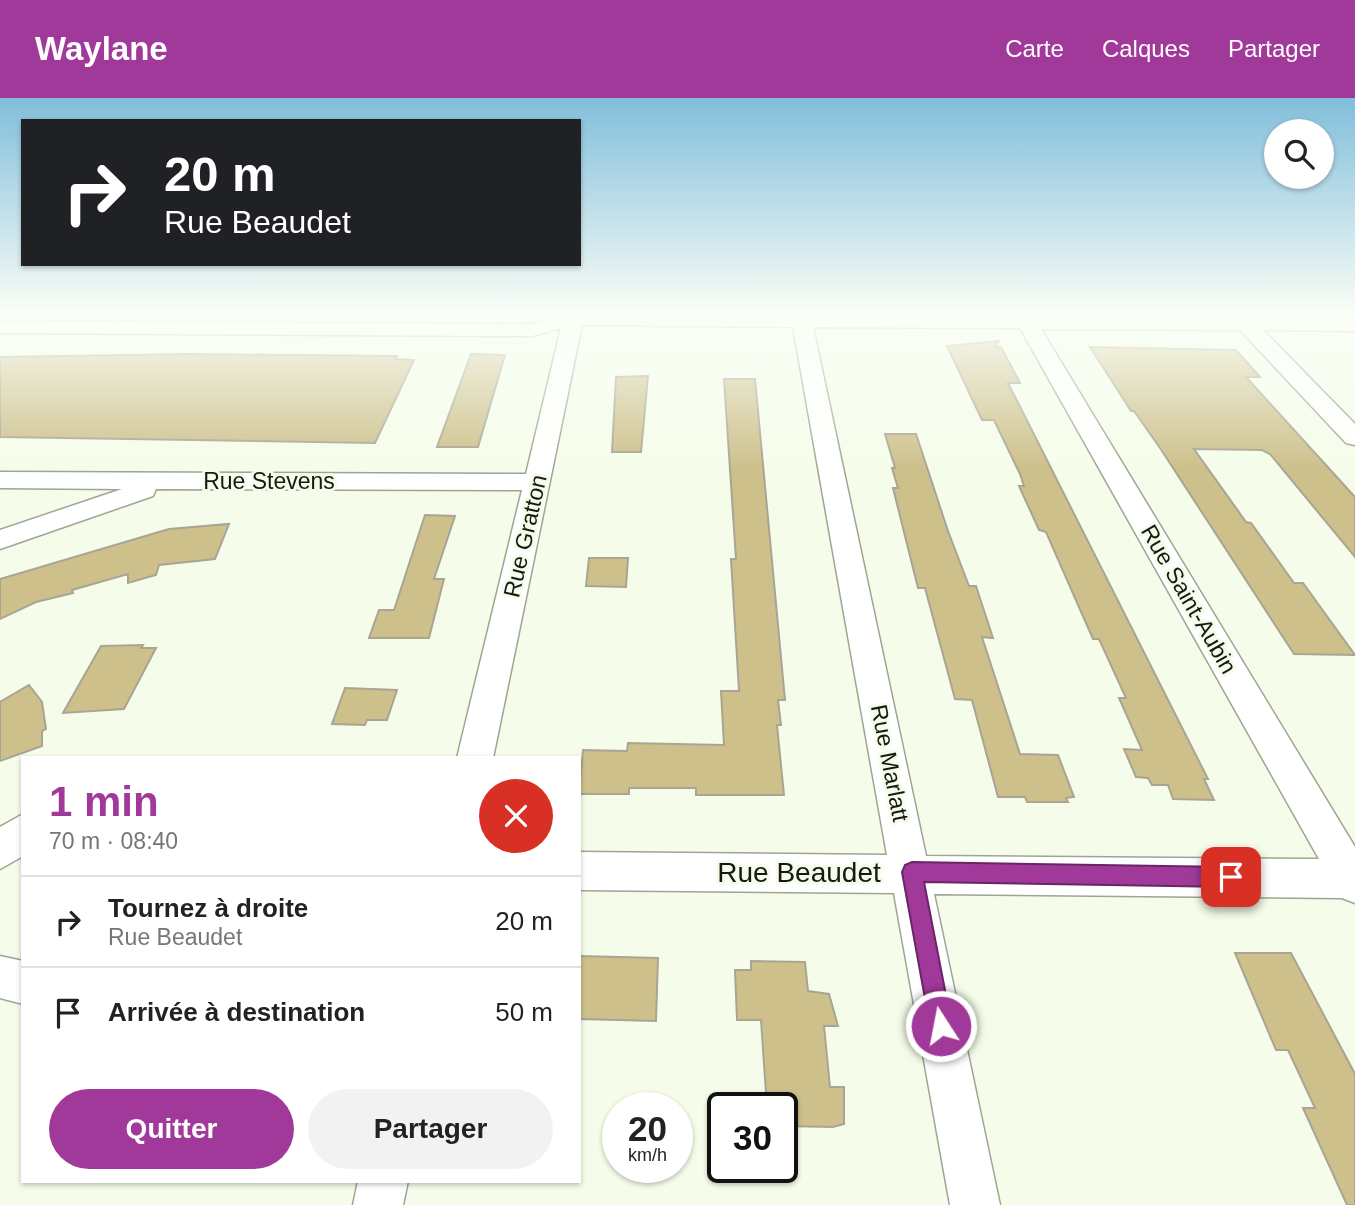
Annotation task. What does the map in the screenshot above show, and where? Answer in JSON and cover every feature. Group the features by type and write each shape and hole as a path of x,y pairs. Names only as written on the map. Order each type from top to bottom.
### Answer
{"street":[{"name":"Rue Gratton","path":"475,756 537,482 559,366"},
{"name":"Rue Marlatt","path":"811,366 975,1205"},
{"name":"Rue Saint-Aubin","path":"1052,366 1354,881"},
{"path":"1285,366 1355,438"},
{"name":"Rue Stevens","path":"0,480 537,482"},
{"path":"0,540 175,480"},
{"path":"0,851 21,834"},
{"name":"Rue Beaudet","path":"581,871 912,872 1354,881"},
{"path":"0,976 21,982"},
{"path":"378,1205 383,1183"}],"building":[{"path":"0,366 411,366 375,443 0,437"},
{"path":"467,366 502,366 478,447 437,447"},
{"path":"956,366 1011,366 1020,383 1008,383 1208,779 1204,779 1214,800 1173,799 1168,785 1152,785 1148,778 1136,777 1124,749 1142,750 1119,698 1126,698 1099,639 1093,639 1046,532 1039,530 1019,486 1024,486 1020,474 994,420 982,420"},
{"path":"1102,366 1250,366 1260,377 1246,377 1355,497 1355,557 1270,454 1262,450 1194,449 1246,522 1251,523 1294,583 1303,583 1355,655 1294,654 1160,448 1134,411 1131,411"},
{"path":"648,376 641,452 612,452 616,377"},
{"path":"724,379 755,379 785,700 778,700 781,725 777,725 784,795 696,795 696,788 629,788 629,794 581,794 583,750 627,751 628,743 724,745 721,691 739,691 731,559 736,559"},
{"path":"885,434 916,434 948,531 969,586 976,586 993,638 982,637 1020,754 1058,755 1074,797 1066,798 1068,802 1027,802 1025,797 998,797 972,700 955,699 925,588 918,588 893,488 898,488"},
{"path":"425,515 455,516 434,579 444,579 429,638 369,638 379,610 394,610"},
{"path":"229,524 215,559 159,565 156,575 128,583 128,574 72,590 73,593 36,602 0,619 0,579 169,529"},
{"path":"589,558 628,558 626,587 586,586"},
{"path":"143,645 141,648 156,648 124,709 63,713 101,646"},
{"path":"29,685 42,702 46,729 42,731 42,746 0,761 0,702"},
{"path":"345,688 397,690 387,720 367,720 365,725 332,724"},
{"path":"1235,953 1291,953 1355,1074 1355,1205 1347,1205 1303,1108 1315,1108 1288,1050 1276,1050"},
{"path":"581,956 658,958 656,1021 581,1019"},
{"path":"751,961 805,962 808,991 829,994 838,1026 824,1026 830,1087 844,1087 844,1124 833,1127 798,1126 798,1092 766,1092 761,1020 737,1020 735,970 751,970"}],"route":[{"path":"941,1026 912,872 1231,877"}]}
